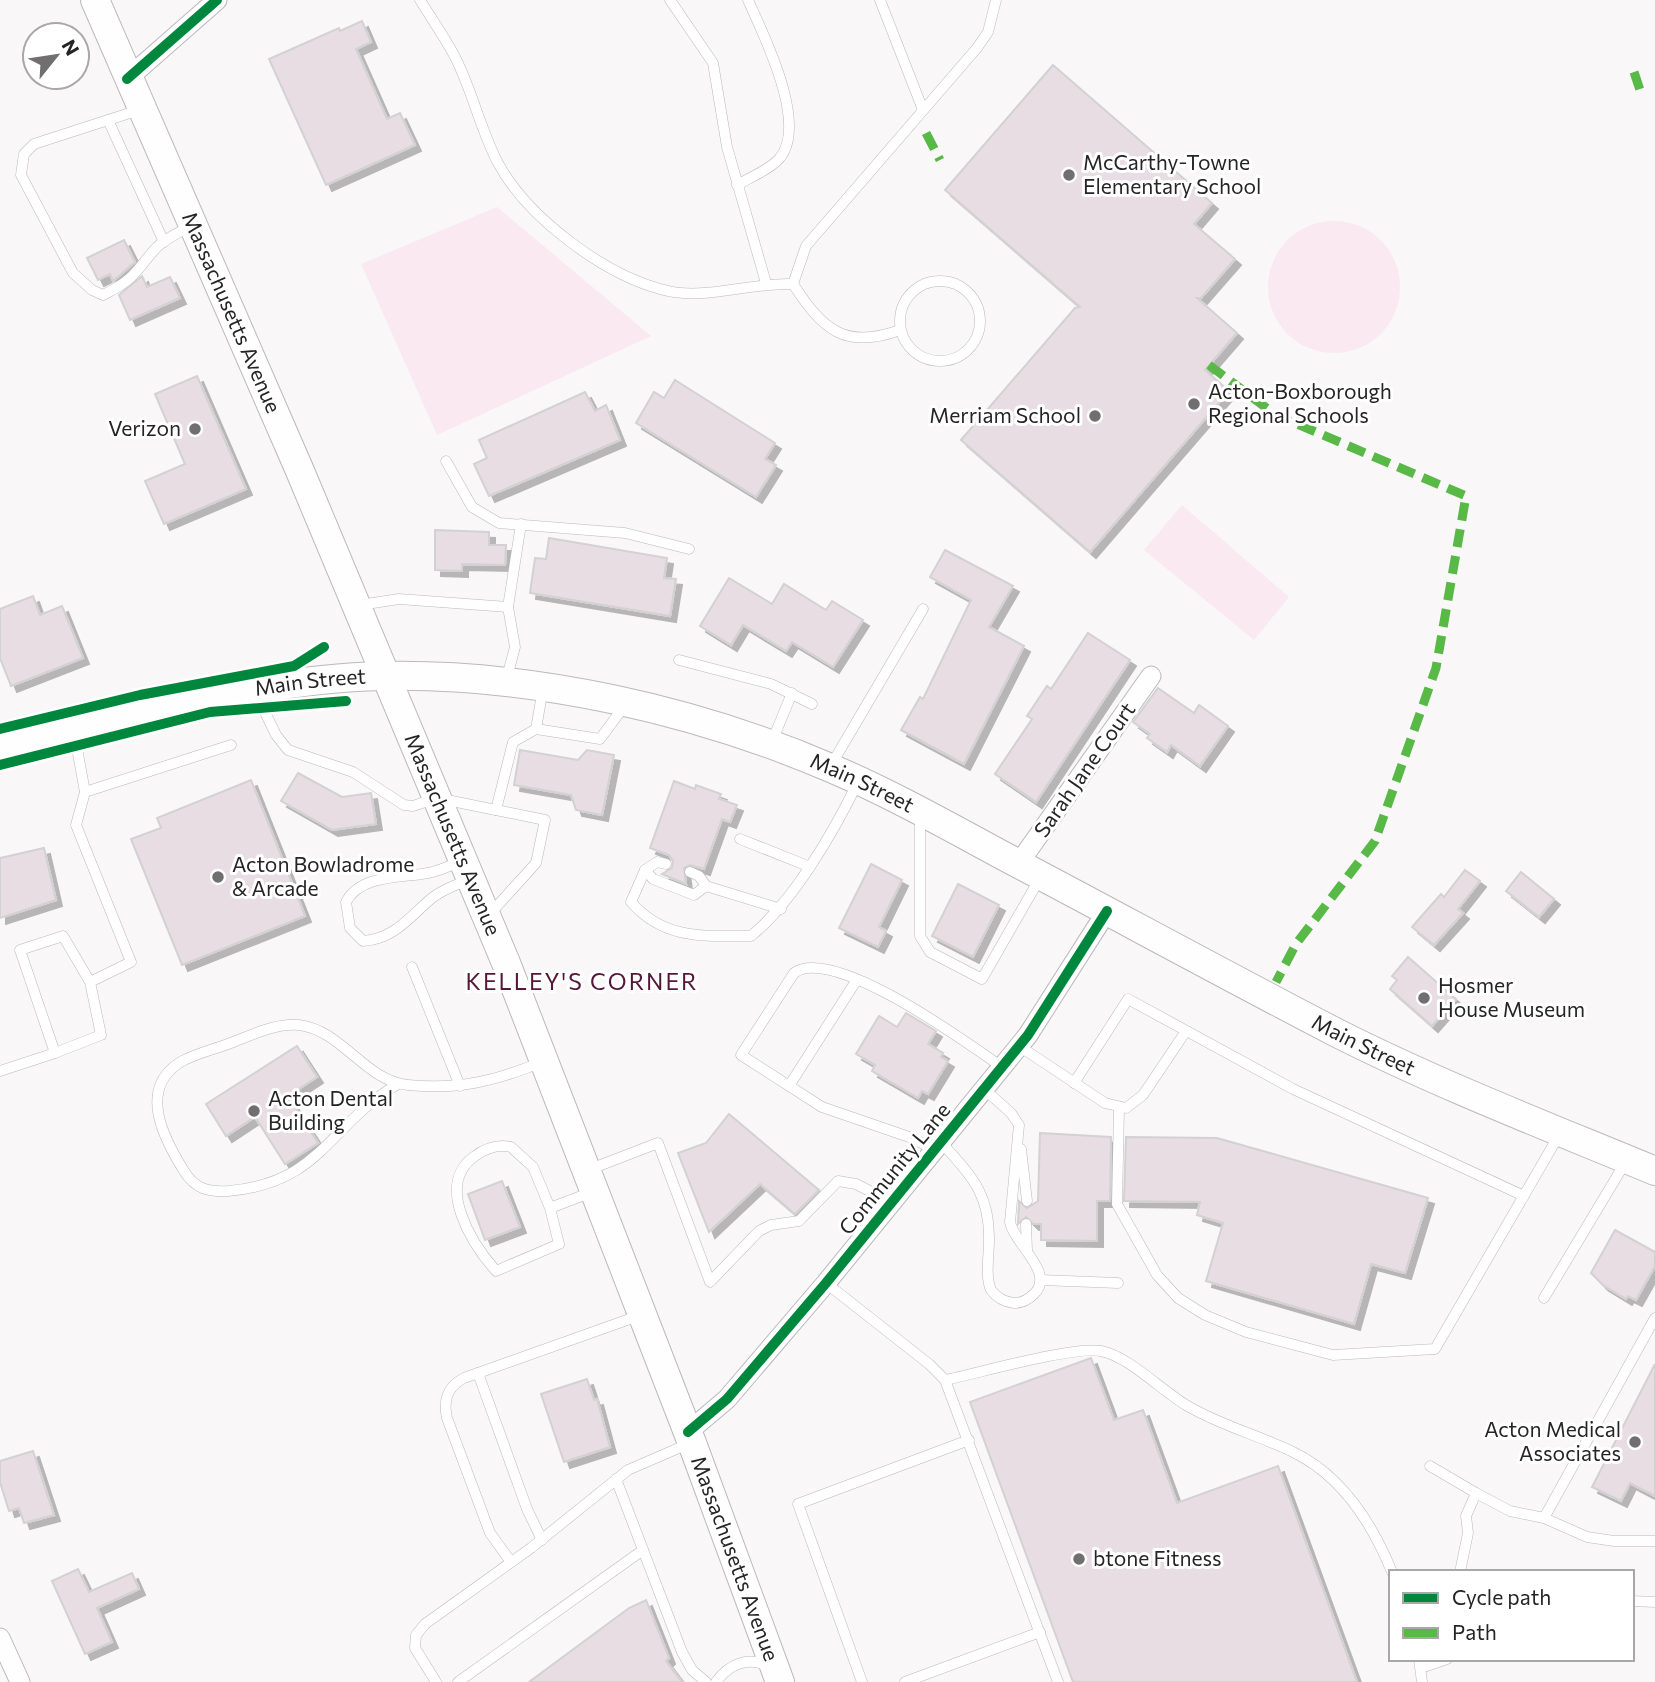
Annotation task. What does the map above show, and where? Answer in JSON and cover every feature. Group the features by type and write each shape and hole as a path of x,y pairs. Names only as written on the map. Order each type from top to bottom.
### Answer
{"main road":[{"name":"Massachusetts Avenue","path":"95,0 438,798 546,1061 782,1679"},
{"name":"Main Street","path":"0,750 207,698 386,676 506,683 626,703 770,744 859,780 1340,1034 1655,1171"}],"street":[{"path":"127,79 216,0"},
{"name":"Sarah Jane Court","path":"1030,869 1151,676"},
{"name":"Community Lane","path":"690,1437 727,1399 826,1283 1019,1046 1107,911"},
{"path":"0,1638 20,1682"}],"lane":[{"path":"420,0 454,55 499,165 531,206 568,241 614,268 661,290 721,293 766,283 793,284"},
{"path":"670,0 713,63 737,185 766,283"},
{"path":"737,185 779,159 791,131 777,66 748,0"},
{"path":"880,0 923,110"},
{"path":"793,284 806,246 988,32 996,0"},
{"path":"141,110 34,144 24,154 20,174 73,273 92,290 103,295 125,284 164,242 191,225"},
{"path":"108,120 164,242"},
{"path":"934,281 948,281 971,294 981,318 974,344 965,353 940,362 915,353 900,330 900,317 911,293 934,281"},
{"path":"793,284 813,315 850,338 873,340 900,330"},
{"path":"446,461 472,508 499,523 625,533 689,549"},
{"path":"506,683 515,648 508,607 521,524"},
{"path":"356,606 399,599 508,607"},
{"path":"830,768 923,609"},
{"path":"678,660 771,684 812,704"},
{"path":"536,729 543,688"},
{"path":"255,691 279,740 293,752 354,772 404,805 413,806 438,798 545,820 536,863 487,917"},
{"path":"770,744 792,692"},
{"path":"496,810 513,742 536,729 600,739 626,703"},
{"path":"74,732 85,792 76,825 131,962 90,982"},
{"path":"85,792 231,745"},
{"path":"666,863 657,862 645,870 631,902 647,921 699,936 751,936 781,909 846,807 859,780"},
{"path":"920,811 919,925 920,936 930,952 982,979 1030,869"},
{"path":"740,839 808,866"},
{"path":"467,870 392,933 363,941 350,928 346,902 359,889 387,878 435,871 467,870"},
{"path":"645,870 653,879 694,895 706,886"},
{"path":"691,872 699,876 706,886 781,909"},
{"path":"0,1071 55,1053 102,1035 90,982 63,936 20,950 55,1053"},
{"path":"1002,1067 905,1001 825,967 804,966 794,973 741,1055 822,1107 938,1146 968,1173 985,1199 989,1220 988,1278 991,1290 1000,1299 1018,1303 1034,1294 1041,1280 1037,1267 1014,1235 1010,1222 1019,1135"},
{"path":"412,967 460,1086"},
{"path":"789,1086 856,981"},
{"path":"1074,1083 1128,999 1293,1089 1524,1196"},
{"path":"398,1084 361,1111 321,1153 296,1171 270,1185 238,1190 207,1191 190,1180 159,1121 156,1103 163,1079 181,1062 285,1025 316,1029 383,1077 398,1084 460,1086 491,1082 546,1061"},
{"path":"1019,1046 1105,1103 1119,1108 1132,1105 1143,1095 1186,1031"},
{"path":"984,1089 1014,1116 1027,1200"},
{"path":"1119,1108 1116,1197 1120,1211 1164,1284 1178,1298 1205,1315 1255,1335 1333,1355 1435,1349 1561,1132"},
{"path":"550,1208 592,1180 658,1143 710,1282 759,1231 771,1225 799,1221 838,1181 848,1181 893,1203"},
{"path":"501,1146 511,1147 533,1167 550,1208 559,1244 496,1271 477,1248 461,1214 457,1191 460,1173 471,1158 482,1151 501,1146"},
{"path":"1544,1298 1627,1160"},
{"path":"1026,1224 1027,1253"},
{"path":"1041,1280 1118,1283"},
{"path":"826,1283 929,1363 945,1380 1058,1682"},
{"path":"511,1562 490,1533 445,1410 445,1399 452,1386 478,1373 643,1314"},
{"path":"1544,1518 1655,1318"},
{"path":"945,1380 1083,1351 1110,1353 1196,1411 1293,1452 1322,1470 1341,1487 1364,1518 1391,1570"},
{"path":"478,1373 527,1508 542,1540"},
{"path":"436,1682 417,1655 416,1635 431,1619 542,1540 615,1479 690,1437"},
{"path":"862,1682 798,1504 969,1440"},
{"path":"1430,1466 1510,1511 1544,1518 1597,1539 1655,1541"},
{"path":"615,1479 682,1652 692,1670 706,1682"},
{"path":"1460,1570 1468,1532 1466,1516 1476,1493"},
{"path":"458,1682 643,1550"},
{"path":"1634,1601 1655,1602"},
{"path":"905,1682 1040,1632"},
{"path":"716,1682 732,1666 744,1662 759,1662 782,1679"},
{"path":"1420,1664 1422,1682"}],"shaded area":[{"path":"497,207 651,336 437,435 361,264"},
{"path":"1334,221 1359,226 1380,241 1395,262 1400,287 1395,312 1380,333 1359,348 1334,353 1309,348 1288,333 1273,312 1268,287 1273,262 1288,241 1309,226"},
{"path":"1182,505 1289,597 1254,640 1144,550"}],"building":[{"path":"362,21 371,42 356,49 387,119 400,113 415,145 326,185 269,59 339,28 340,31"},
{"path":"1053,65 1212,203 1194,224 1235,259 1201,298 1197,298 1237,333 1205,370 1229,391 1090,552 961,440 1075,308 1080,307 945,190"},
{"path":"124,240 135,262 113,281 110,274 98,280 87,258"},
{"path":"142,276 147,287 170,277 180,298 130,320 119,295"},
{"name":"Verizon","path":"197,376 246,489 164,524 145,481 185,464 155,394"},
{"path":"675,380 775,443 765,459 776,465 756,497 636,423 654,392 664,398"},
{"path":"585,392 595,411 606,405 620,440 489,496 474,464 487,458 479,440"},
{"path":"435,530 489,532 489,545 506,545 505,565 462,564 462,571 435,570"},
{"path":"549,538 667,558 664,578 676,579 670,616 530,593 535,558 546,559"},
{"path":"945,550 1013,586 989,627 1024,646 964,764 901,730 920,697 923,699 971,600 930,577"},
{"path":"729,578 772,604 784,584 826,610 832,601 863,620 833,667 792,642 786,651 743,625 731,645 700,626"},
{"path":"33,596 40,615 62,606 83,658 11,686 0,658 0,609"},
{"path":"1088,633 1130,660 1036,802 995,774 1032,719 1027,716 1047,686 1051,689"},
{"path":"1158,688 1194,713 1199,705 1228,726 1200,766 1171,745 1167,752 1147,738 1150,734 1133,722"},
{"path":"520,750 578,760 587,750 614,755 602,815 576,810 571,795 514,785"},
{"path":"298,773 342,797 371,793 376,824 332,830 281,801"},
{"name":"Acton Bowladrome & Arcade","path":"251,780 305,916 182,965 131,839 161,828 157,818"},
{"path":"674,781 695,789 696,785 721,794 719,799 737,805 730,822 722,819 704,869 690,865 684,868 686,884 662,874 672,868 673,861 669,855 650,848"},
{"path":"44,848 56,900 0,918 0,858"},
{"path":"871,864 902,880 879,927 886,931 878,947 839,928"},
{"path":"1465,870 1480,881 1458,909 1463,913 1434,945 1412,927 1441,894 1444,897"},
{"path":"1521,872 1554,899 1539,917 1506,891"},
{"path":"958,884 999,905 973,957 932,936"},
{"path":"1408,957 1456,999 1432,1026 1390,989 1397,980 1392,976"},
{"path":"906,1013 936,1031 928,1044 943,1053 941,1057 948,1061 928,1094 922,1091 918,1098 872,1071 875,1065 856,1054 879,1016 897,1027"},
{"name":"Acton Dental Building","path":"297,1046 317,1077 288,1096 318,1143 285,1164 255,1117 226,1136 206,1104"},
{"path":"729,1114 819,1190 795,1214 760,1184 709,1232 678,1153 706,1143"},
{"path":"1040,1133 1111,1137 1110,1201 1097,1201 1097,1241 1041,1240 1041,1224 1033,1224 1026,1217 1018,1224 1019,1201 1027,1208 1038,1201"},
{"path":"1126,1137 1217,1138 1428,1198 1405,1273 1371,1264 1354,1324 1206,1281 1223,1223 1197,1215 1200,1202 1124,1201"},
{"path":"502,1181 520,1227 485,1240 468,1194"},
{"path":"1615,1230 1655,1252 1655,1266 1636,1300 1628,1296 1626,1299 1603,1285 1591,1273"},
{"path":"1091,1358 1114,1420 1143,1410 1177,1503 1278,1466 1357,1682 1073,1682 970,1402"},
{"name":"Acton Medical Associates","path":"1655,1364 1655,1496 1630,1483 1621,1501 1592,1487"},
{"path":"587,1379 594,1400 597,1399 610,1447 564,1462 541,1394"},
{"path":"33,1451 54,1515 24,1523 19,1508 9,1511 0,1482 0,1461"},
{"path":"78,1569 89,1592 132,1573 139,1589 97,1608 112,1642 85,1654 52,1581"},
{"path":"646,1600 669,1658 666,1661 682,1682 529,1682 629,1608"}],"marked path":[{"path":"1634,72 1640,90"},
{"path":"926,133 940,160"},
{"path":"1209,365 1276,415 1466,496 1436,668 1375,841 1296,944 1276,982"}],"cycle path":[{"path":"127,79 217,0"},
{"path":"0,729 140,695 294,666 324,647"},
{"path":"0,765 210,712 346,701"},
{"path":"688,1432 727,1399 826,1283 1028,1035 1107,911"}],"place":[{"name":"McCarthy-Towne Elementary School","path":"1069,175"},
{"name":"Acton-Boxborough Regional Schools","path":"1194,404"},
{"name":"Merriam School","path":"1095,416"},
{"name":"Verizon","path":"195,429"},
{"name":"Acton Bowladrome & Arcade","path":"218,877"},
{"name":"Hosmer House Museum","path":"1424,998"},
{"name":"Acton Dental Building","path":"254,1111"},
{"name":"Acton Medical Associates","path":"1635,1442"},
{"name":"btone Fitness","path":"1079,1559"}],"district":[{"name":"KELLEY'S CORNER","path":"582,982"}]}
